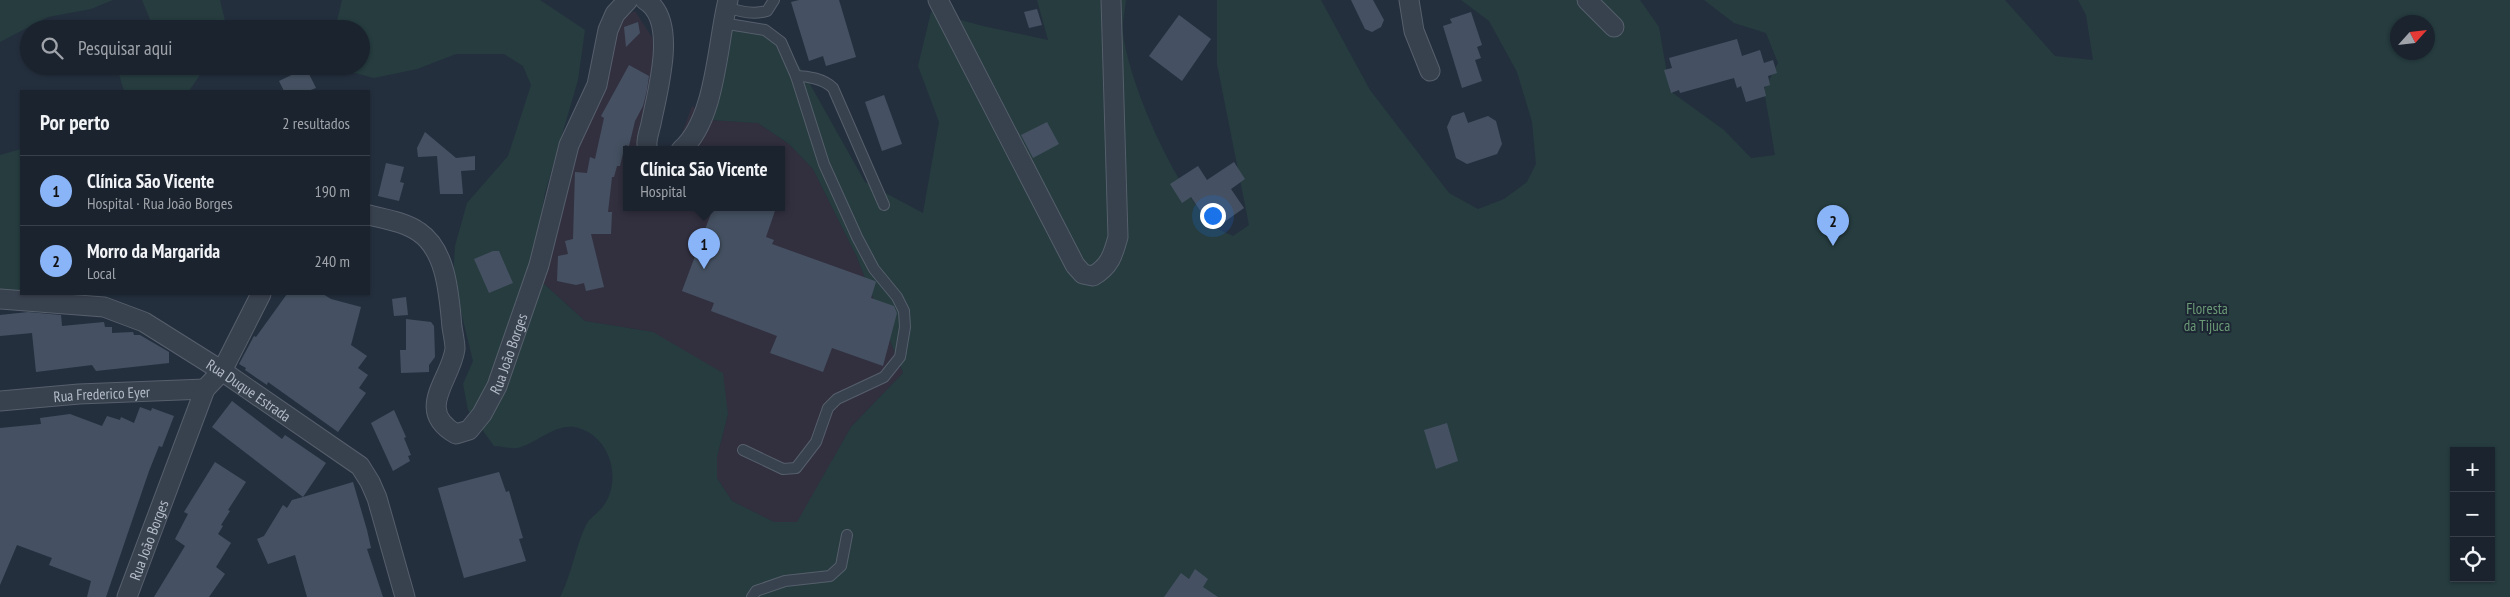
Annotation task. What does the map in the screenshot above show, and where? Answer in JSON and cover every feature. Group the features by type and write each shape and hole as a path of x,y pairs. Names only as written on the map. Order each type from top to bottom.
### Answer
{"street":[{"name":"Rua João Borges","path":"370,215 418,231 430,240 437,253 449,294 455,350 436,397 437,413 445,428 456,434 469,430 482,414 498,386 539,266 568,145 597,85 608,30 614,14 628,0"},
{"path":"645,0 650,3 658,15 663,32 663,57 649,146"},
{"path":"938,0 1075,265 1082,274 1093,276 1102,271 1112,259 1118,237 1111,0"},
{"path":"1409,0 1414,31 1430,71"},
{"path":"1587,0 1614,27"},
{"path":"684,146 701,124 708,105 726,10"},
{"name":"Rua João Borges","path":"126,597 205,389 222,371 260,295"},
{"name":"Rua Duque Estrada","path":"0,299 104,307 144,322 222,371 360,466 370,482 376,498 405,597"},
{"name":"Rua Frederico Eyer","path":"0,401 79,394 205,389"}],"lane":[{"path":"726,10 762,13 767,11 774,0"},
{"path":"726,10 773,34 780,42 796,76 824,164 857,237 874,269 904,310 905,327 900,357 884,377 837,399 828,408 816,442 796,468 782,469 742,450"},
{"path":"796,76 806,76 829,83 833,88 884,205"},
{"path":"752,597 756,591 785,581 830,576 841,566 846,535"}],"shaded area":[{"path":"635,11 666,59 644,146 623,146 623,211 785,211 785,146 677,146 692,106 710,120 758,123 789,144 813,169 856,255 903,373 851,427 798,522 774,522 732,501 717,478 717,457 728,414 653,332 585,321 543,283 602,27"}],"green space":[{"path":"0,0 113,0 91,9 48,17 42,20 20,20 20,32 0,42"},
{"path":"142,0 220,0 225,20 150,20"},
{"name":"Floresta da Tijuca","path":"342,0 540,0 585,30 578,80 545,193 536,249 543,283 585,321 653,332 723,373 728,414 717,457 717,478 732,501 774,522 797,522 851,427 903,373 856,255 813,169 789,144 758,123 710,120 731,27 781,38 806,77 865,182 923,213 939,122 918,66 931,12 983,26 1048,40 1037,0 1126,0 1123,34 1127,56 1156,135 1184,187 1199,208 1215,227 1233,236 1249,225 1217,64 1217,0 1321,0 1370,90 1449,193 1478,209 1504,199 1527,182 1536,164 1532,122 1517,72 1489,21 1461,0 1640,0 1659,27 1670,91 1724,130 1751,158 1775,155 1764,90 1778,63 1766,33 1734,23 1704,0 2005,0 2055,56 2093,60 2086,15 2078,0 2510,0 2510,597 560,597 586,525 602,508 610,494 612,470 609,458 604,447 596,438 586,431 574,427 559,428 531,443 517,448 494,446 468,410 463,384 473,361 453,279 455,246 467,203 508,156 531,85 523,66 504,54 456,54 417,69 374,78 362,75 370,75 370,20 337,20"},
{"path":"119,75 200,75 190,90 124,90"},
{"path":"20,149 20,294 0,304 0,155"}],"building":[{"path":"799,0 839,0 856,57 826,66 823,56 809,61 791,2"},
{"path":"1351,0 1373,0 1384,20 1381,27 1372,32 1365,29"},
{"path":"1037,9 1042,25 1029,28 1024,12"},
{"path":"1471,12 1482,45 1477,47 1481,58 1475,60 1482,81 1462,88 1443,26 1452,23 1450,19"},
{"path":"1179,15 1211,39 1182,81 1149,56"},
{"path":"638,22 640,33 626,47 624,27"},
{"path":"1737,39 1742,56 1760,50 1764,63 1773,60 1777,73 1768,76 1770,85 1764,87 1766,96 1746,102 1741,86 1737,88 1734,78 1680,93 1679,90 1671,93 1664,70 1672,68 1669,58"},
{"path":"629,65 649,76 643,106 635,121 629,146 623,146 620,166 617,166 614,177 612,177 608,212 612,212 611,234 591,234 604,287 586,291 584,283 576,285 557,281 558,256 568,254 565,241 573,239 575,172 587,173 590,157 595,159 604,118 601,116"},
{"path":"291,75 310,75 316,88 311,90 284,90 279,81"},
{"path":"884,95 902,144 882,151 865,102"},
{"path":"1464,112 1468,123 1488,116 1496,121 1502,144 1497,154 1467,164 1456,158 1447,127 1452,116"},
{"path":"1047,122 1059,144 1033,158 1021,135"},
{"path":"425,132 456,158 475,156 475,170 461,171 463,194 440,194 437,156 418,157 417,148"},
{"path":"1234,162 1245,179 1231,189 1244,208 1213,230 1191,197 1182,203 1170,184 1198,166 1207,180"},
{"path":"386,163 404,167 400,182 404,183 399,201 378,196"},
{"path":"712,211 775,211 766,237 774,240 772,244 875,281 871,298 894,306 897,313 883,366 832,348 823,372 770,353 777,336 711,311 714,303 682,291"},
{"path":"493,251 499,251 513,283 489,293 474,259"},
{"path":"286,295 325,295 331,299 361,307 351,345 367,356 358,368 368,375 359,388 366,393 338,432 268,382 267,385 239,364 254,336 256,337"},
{"path":"406,297 408,315 394,316 392,299"},
{"path":"28,312 61,315 62,326 104,322 105,327 112,327 112,333 133,332 134,335 140,335 169,352 169,363 96,371 92,365 36,372 32,333 0,336 0,315"},
{"path":"406,319 431,322 434,326 435,357 429,365 429,372 401,373 400,350 406,350"},
{"path":"232,401 282,439 285,435 326,463 303,497 212,427"},
{"path":"140,407 151,411 152,408 174,416 162,447 159,446 149,471 106,597 87,597 91,581 49,565 52,558 17,545 0,585 0,428 41,424 40,418 70,414 102,426 107,416 120,420 121,417 134,423"},
{"path":"394,410 406,437 404,438 411,455 408,456 410,461 393,471 371,423"},
{"path":"1447,423 1458,461 1436,469 1424,430"},
{"path":"215,462 246,482 228,510 230,511 221,525 223,526 218,534 231,543 216,567 225,574 209,597 154,597 185,546 175,539 188,514 184,512"},
{"path":"499,472 506,492 509,491 523,538 519,539 526,561 464,578 438,488"},
{"path":"353,482 371,548 367,549 383,597 307,597 295,555 268,564 257,539 264,536 283,505 287,508 292,500"},
{"path":"1195,569 1208,579 1203,587 1218,597 1164,597 1181,573 1189,579"}],"place":[{"name":"Morro da Margarida","path":"1833,246"},
{"name":"Clínica São Vicente","path":"704,269"}]}
